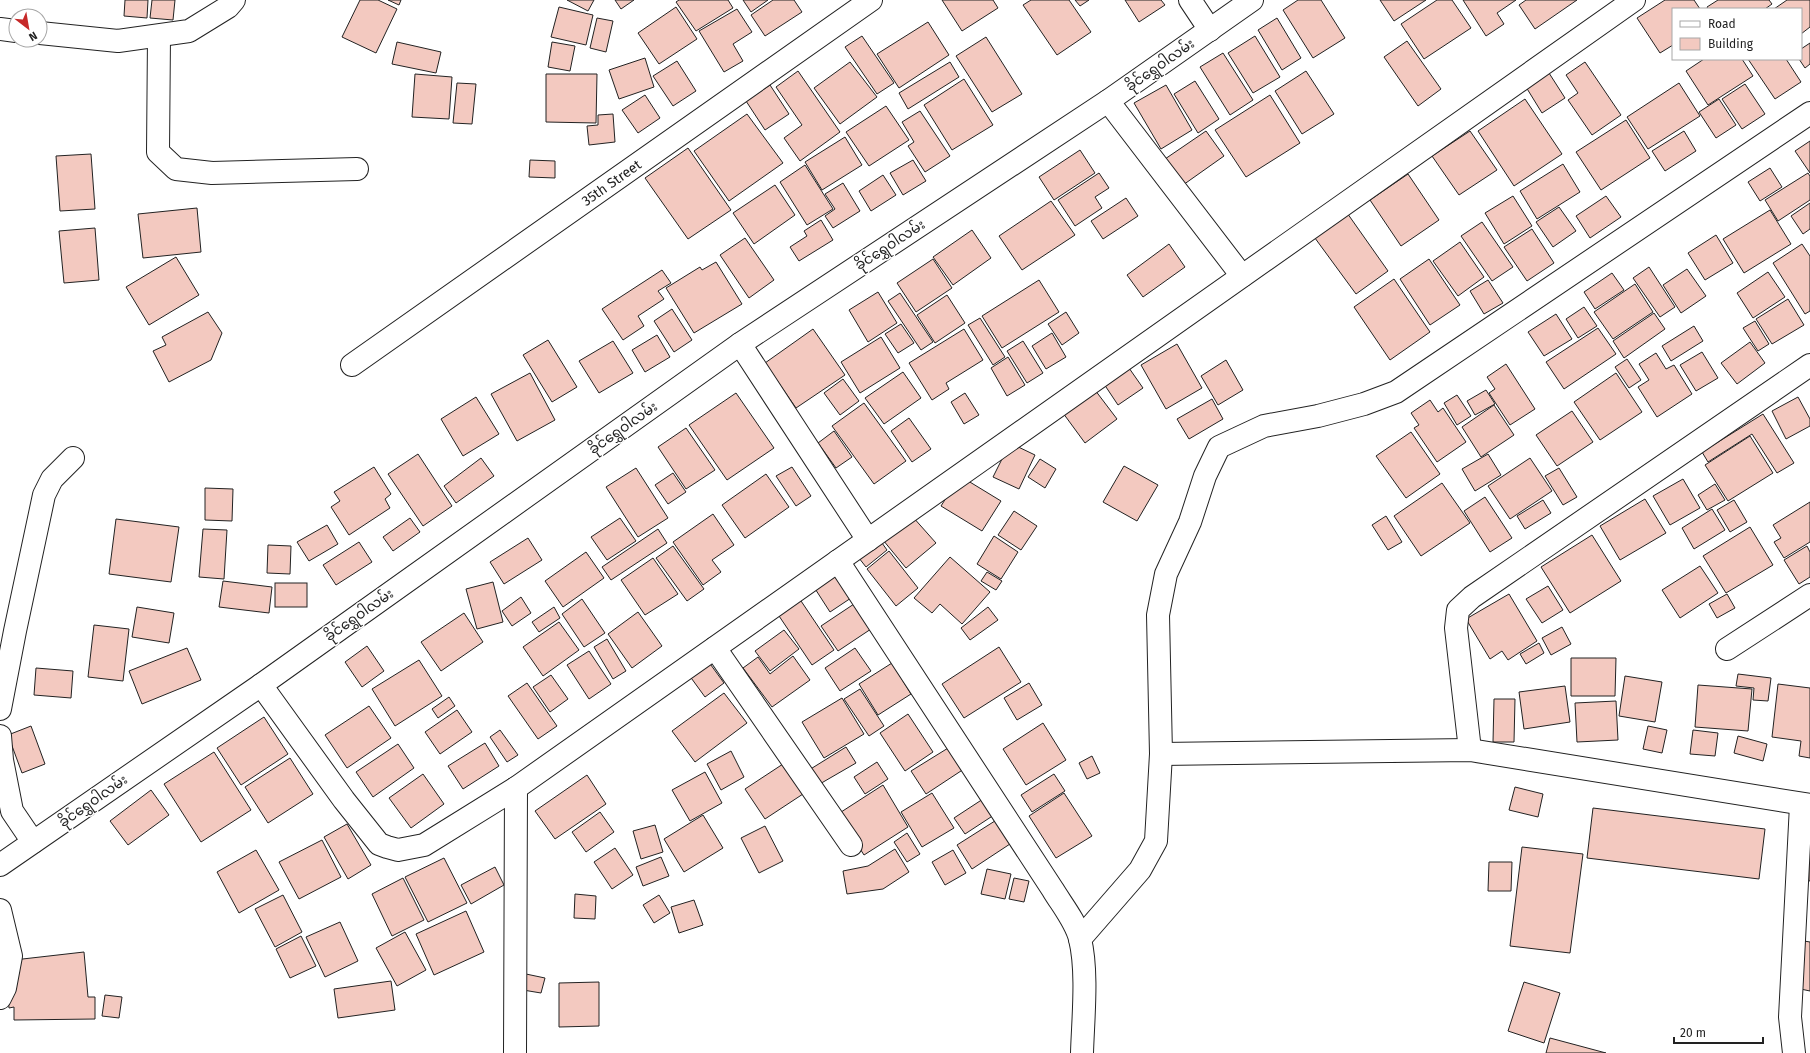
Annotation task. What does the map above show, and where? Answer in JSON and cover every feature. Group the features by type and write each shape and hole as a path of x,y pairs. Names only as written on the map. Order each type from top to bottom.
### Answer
{"street":[{"path":"48,34 118,41 189,31 228,7 234,0"},
{"name":"35th Street","path":"352,364 871,0"},
{"path":"1190,0 1210,30"},
{"name":"ခိုင်ရွှေဝါလမ်း","path":"0,865 261,685 740,344 1108,101 1252,0"},
{"path":"261,685 344,800 379,844 398,850 424,845 516,788 1634,0"},
{"path":"159,36 158,152 176,168 212,173 356,169"},
{"path":"1108,101 1242,276"},
{"path":"1080,939 1140,870 1156,842 1161,754 1158,615 1166,574 1190,522 1205,476 1219,447 1264,426 1326,414 1364,404 1396,392 1810,113"},
{"path":"740,344 868,540"},
{"path":"1470,750 1456,628 1458,610 1472,597 1810,365"},
{"path":"0,709 14,631 44,495 52,479 74,458"},
{"path":"838,561 1053,890 1080,939 1084,984 1082,1053"},
{"path":"1727,649 1810,595"},
{"path":"715,648 851,845"},
{"path":"0,736 2,760 12,811 33,842"},
{"path":"1161,754 1470,750 1806,805 1790,1017 1794,1053"},
{"path":"515,1053 516,788"},
{"path":"0,910 11,956 4,988 0,998"}],"building":[{"path":"125,0 148,0 147,18 124,16"},
{"path":"152,0 175,0 173,20 150,18"},
{"path":"360,0 378,0 397,9 376,53 342,37"},
{"path":"388,0 401,0 399,5"},
{"path":"567,0 594,0 588,11"},
{"path":"615,0 634,0 621,9"},
{"path":"679,0 728,0 733,8 696,31 676,2"},
{"path":"743,0 768,0 751,12"},
{"path":"773,0 794,0 802,12 765,36 751,15"},
{"path":"942,0 993,0 998,8 962,31"},
{"path":"1031,0 1069,0 1091,32 1057,55 1023,5"},
{"path":"1075,0 1089,0 1080,6"},
{"path":"1125,0 1161,0 1165,5 1139,22"},
{"path":"1298,0 1321,0 1345,38 1313,58 1283,10"},
{"path":"1380,0 1426,0 1394,21"},
{"path":"1437,0 1452,0 1471,28 1424,59 1401,24"},
{"path":"1463,0 1516,0 1497,13 1504,24 1486,36"},
{"path":"1526,0 1577,0 1535,29 1519,5"},
{"path":"1665,0 1694,0 1699,8 1672,8 1672,46 1660,53 1637,18"},
{"path":"1718,0 1769,0 1772,4 1766,8 1707,7"},
{"path":"1787,0 1810,0 1810,27 1802,33 1802,8 1775,8"},
{"path":"559,7 593,15 586,45 551,37"},
{"path":"676,7 697,39 659,64 638,33"},
{"path":"737,9 752,32 733,44 743,61 724,72 699,31"},
{"path":"597,18 613,21 606,52 590,48"},
{"path":"1277,18 1301,58 1282,70 1258,30"},
{"path":"928,22 949,55 899,88 877,54"},
{"path":"862,36 894,83 877,94 845,47"},
{"path":"1255,36 1280,77 1253,93 1228,53"},
{"path":"986,37 1022,94 992,112 956,56"},
{"path":"1407,41 1441,89 1418,106 1384,57"},
{"path":"397,42 441,52 436,73 392,64"},
{"path":"552,42 575,46 570,71 548,67"},
{"path":"1810,43 1810,64 1805,68 1800,60 1802,60 1802,48"},
{"path":"1223,53 1253,100 1230,115 1200,67"},
{"path":"645,58 654,87 619,99 609,70"},
{"path":"1702,60 1743,60 1753,76 1708,105 1686,71"},
{"path":"1749,60 1787,60 1801,82 1775,99"},
{"path":"677,61 696,91 673,106 653,76"},
{"path":"850,62 877,97 840,124 814,88"},
{"path":"950,62 959,77 908,109 899,93"},
{"path":"1585,62 1621,115 1592,135 1568,100 1578,93 1566,75"},
{"path":"798,71 840,132 800,161 784,138 802,125 776,87"},
{"path":"1306,71 1334,114 1302,134 1275,91"},
{"path":"1549,73 1565,98 1542,113 1526,87"},
{"path":"415,74 452,77 449,119 412,117"},
{"path":"546,74 597,74 596,123 546,122"},
{"path":"964,79 993,125 952,150 924,105"},
{"path":"1195,81 1219,119 1198,133 1174,94"},
{"path":"457,83 476,84 472,124 453,123"},
{"path":"1679,83 1700,116 1648,149 1627,117"},
{"path":"1745,84 1765,114 1742,129 1722,99"},
{"path":"770,85 789,114 765,130 746,101"},
{"path":"1166,85 1192,130 1161,149 1134,103"},
{"path":"645,95 660,118 638,133 622,110"},
{"path":"1270,95 1300,143 1246,177 1215,130"},
{"path":"1525,99 1562,154 1514,186 1478,131"},
{"path":"1719,99 1736,125 1716,138 1699,112"},
{"path":"886,106 909,140 869,166 846,132"},
{"path":"920,111 950,156 925,172 908,146 914,142 902,122"},
{"path":"613,114 615,142 589,145 587,126 598,125 598,115"},
{"path":"747,114 783,163 729,201 694,151"},
{"path":"1626,120 1650,158 1601,190 1576,152"},
{"path":"1206,131 1224,156 1183,185 1165,159"},
{"path":"1470,131 1497,170 1459,195 1432,156"},
{"path":"1684,131 1696,151 1665,171 1652,151"},
{"path":"845,137 862,165 822,190 805,162"},
{"path":"1810,141 1810,173 1795,151"},
{"path":"688,148 731,210 688,239 645,178"},
{"path":"1080,150 1095,173 1054,200 1039,177"},
{"path":"91,154 95,209 60,211 56,156"},
{"path":"530,160 555,161 555,178 529,177"},
{"path":"913,160 926,181 903,195 890,173"},
{"path":"1563,164 1580,192 1537,219 1520,191"},
{"path":"805,165 833,209 807,225 780,182"},
{"path":"1770,168 1782,187 1760,201 1748,182"},
{"path":"1099,173 1109,188 1095,197 1102,208 1075,226 1058,200"},
{"path":"1808,173 1810,176 1810,200 1778,221 1765,200"},
{"path":"1408,174 1439,220 1401,246 1370,200"},
{"path":"883,175 896,195 871,211 859,191"},
{"path":"843,183 860,211 833,228 825,216 835,209 825,194"},
{"path":"775,185 795,215 754,244 733,213"},
{"path":"1513,196 1532,226 1504,244 1485,213"},
{"path":"1606,196 1621,217 1590,238 1576,216"},
{"path":"1126,198 1138,216 1103,239 1091,221"},
{"path":"1051,201 1075,235 1022,270 999,236"},
{"path":"1810,203 1810,229 1803,234 1791,216"},
{"path":"1559,207 1576,231 1553,247 1536,222"},
{"path":"197,208 201,252 143,258 138,214"},
{"path":"1345,210 1388,271 1356,294 1312,234"},
{"path":"1770,210 1791,244 1744,273 1723,239"},
{"path":"821,220 833,240 799,261 790,247 807,236 804,231"},
{"path":"1482,222 1513,267 1492,281 1461,236"},
{"path":"95,228 99,280 64,283 59,231"},
{"path":"1532,229 1554,263 1527,281 1504,247"},
{"path":"972,230 991,258 953,285 933,257"},
{"path":"1716,235 1733,263 1705,280 1688,253"},
{"path":"745,238 774,280 749,298 720,255"},
{"path":"1460,242 1484,277 1458,296 1433,261"},
{"path":"1169,244 1185,267 1143,297 1127,275"},
{"path":"1802,244 1810,256 1810,311 1805,314 1773,263"},
{"path":"176,257 199,295 149,325 126,287"},
{"path":"933,259 952,288 916,312 897,283"},
{"path":"1429,259 1460,305 1430,325 1400,279"},
{"path":"716,262 742,304 694,333 666,288 700,267 702,270"},
{"path":"1649,267 1675,307 1660,317 1633,278"},
{"path":"1687,269 1706,296 1681,313 1663,285"},
{"path":"662,270 671,283 658,291 664,299 638,316 644,326 623,340 602,309"},
{"path":"1768,272 1785,297 1753,318 1737,293"},
{"path":"1612,273 1624,290 1595,309 1584,292"},
{"path":"1394,279 1430,332 1390,360 1354,307"},
{"path":"1039,280 1059,312 1002,348 982,316"},
{"path":"1488,280 1503,303 1484,314 1470,291"},
{"path":"1635,284 1653,312 1613,339 1594,312"},
{"path":"878,292 897,323 868,342 849,310"},
{"path":"900,293 933,342 921,350 888,301"},
{"path":"947,295 965,323 935,343 917,315"},
{"path":"1788,299 1804,325 1772,344 1756,319"},
{"path":"1584,307 1597,326 1578,338 1566,319"},
{"path":"672,309 692,340 674,352 654,321"},
{"path":"208,312 222,333 211,360 169,382 153,351 166,345 162,337"},
{"path":"1066,312 1079,333 1062,345 1048,324"},
{"path":"1654,313 1665,329 1624,358 1613,341"},
{"path":"1556,314 1572,339 1544,356 1528,332"},
{"path":"980,318 1005,357 993,365 968,325"},
{"path":"1755,321 1769,344 1758,351 1743,328"},
{"path":"901,324 914,343 898,353 885,334"},
{"path":"1694,326 1703,341 1671,361 1662,346"},
{"path":"1598,328 1616,354 1564,389 1546,362"},
{"path":"813,329 845,375 796,408 765,363"},
{"path":"964,329 983,360 946,383 949,389 932,400 909,363"},
{"path":"1052,333 1066,357 1046,369 1032,346"},
{"path":"657,335 670,357 645,372 632,350"},
{"path":"881,337 900,368 860,393 841,362"},
{"path":"548,340 577,387 552,402 523,355"},
{"path":"613,341 633,373 599,393 579,361"},
{"path":"1023,341 1043,373 1027,383 1007,351"},
{"path":"1750,342 1765,363 1737,384 1721,363"},
{"path":"1177,344 1202,388 1166,409 1141,365"},
{"path":"1702,352 1718,378 1696,391 1680,365"},
{"path":"1656,353 1666,369 1674,365 1692,394 1657,417 1638,387 1649,380 1639,364"},
{"path":"1008,357 1025,385 1007,396 991,368"},
{"path":"1627,359 1641,380 1629,388 1615,367"},
{"path":"1226,360 1243,390 1218,405 1201,376"},
{"path":"1506,364 1535,409 1510,425 1489,393 1495,389 1487,377"},
{"path":"1129,368 1143,388 1118,405 1104,384"},
{"path":"903,372 921,398 884,424 865,398"},
{"path":"530,373 555,420 517,441 491,394"},
{"path":"1616,373 1642,412 1600,440 1574,402"},
{"path":"843,379 859,401 840,415 824,393"},
{"path":"1095,390 1117,419 1085,443 1063,413"},
{"path":"1486,390 1495,404 1475,415 1467,401"},
{"path":"736,393 774,448 727,480 689,425"},
{"path":"965,393 979,415 964,424 951,402"},
{"path":"1457,395 1471,416 1457,425 1444,403"},
{"path":"476,397 499,434 463,456 441,419"},
{"path":"1798,397 1810,419 1810,426 1786,439 1772,411"},
{"path":"1212,399 1223,419 1189,439 1177,419"},
{"path":"1430,400 1438,412 1443,408 1466,442 1437,462 1414,428 1419,425 1411,413"},
{"path":"864,403 906,461 874,484 832,426"},
{"path":"1494,405 1514,435 1481,457 1462,427"},
{"path":"1572,411 1593,442 1557,466 1536,435"},
{"path":"1763,414 1794,463 1777,473 1752,434 1708,462 1702,452"},
{"path":"909,418 931,449 912,462 891,431"},
{"path":"686,428 715,470 686,489 658,447"},
{"path":"834,431 852,457 836,468 818,443"},
{"path":"1411,432 1440,474 1406,498 1376,456"},
{"path":"1750,436 1773,473 1728,501 1705,465"},
{"path":"1010,443 1035,455 1019,489 993,477"},
{"path":"418,454 452,506 423,526 388,474"},
{"path":"1488,454 1501,475 1475,491 1462,469"},
{"path":"481,458 494,476 456,503 444,486"},
{"path":"1530,458 1552,491 1510,519 1488,486"},
{"path":"1040,459 1056,469 1045,488 1028,477"},
{"path":"1124,466 1158,485 1137,521 1103,502"},
{"path":"374,467 391,494 385,499 390,508 349,535 331,507 340,501 334,492"},
{"path":"792,467 811,496 796,506 776,476"},
{"path":"636,468 668,518 638,537 606,487"},
{"path":"1559,468 1577,497 1563,505 1545,476"},
{"path":"673,473 686,492 668,504 655,485"},
{"path":"766,474 789,507 745,538 722,505"},
{"path":"960,476 1001,501 982,531 941,506"},
{"path":"1683,479 1700,508 1670,525 1653,496"},
{"path":"1442,483 1470,523 1421,556 1394,516"},
{"path":"1715,484 1725,500 1707,510 1698,495"},
{"path":"205,488 233,489 232,521 205,520"},
{"path":"1485,497 1512,538 1490,552 1464,511"},
{"path":"1645,499 1666,533 1620,560 1600,526"},
{"path":"1543,500 1551,513 1525,529 1517,516"},
{"path":"1734,500 1747,522 1730,532 1717,510"},
{"path":"1810,502 1810,542 1784,558 1774,542 1781,538 1773,525"},
{"path":"1712,509 1725,530 1694,549 1682,528"},
{"path":"1014,511 1037,526 1021,550 998,535"},
{"path":"713,514 734,545 712,560 721,572 703,585 673,542"},
{"path":"912,516 936,543 906,568 883,540"},
{"path":"1386,516 1402,542 1388,550 1372,525"},
{"path":"410,518 420,532 393,551 383,537"},
{"path":"620,518 636,541 607,560 591,537"},
{"path":"116,519 179,527 171,582 109,574"},
{"path":"327,525 338,544 309,561 297,542"},
{"path":"1750,527 1773,565 1726,593 1703,556"},
{"path":"203,529 227,530 224,579 199,577"},
{"path":"658,529 667,543 611,580 602,567"},
{"path":"1592,535 1621,581 1570,613 1541,567"},
{"path":"877,536 887,550 866,567 855,553"},
{"path":"994,536 1018,552 1001,579 977,564"},
{"path":"528,538 542,560 504,584 490,562"},
{"path":"359,542 372,562 336,585 323,565"},
{"path":"268,545 291,546 290,574 267,573"},
{"path":"673,546 704,589 687,601 656,558"},
{"path":"1807,546 1810,552 1810,577 1799,584 1784,560"},
{"path":"889,551 918,588 896,606 867,569"},
{"path":"586,552 604,578 563,607 545,581"},
{"path":"950,557 990,592 962,624 940,604 932,613 914,598"},
{"path":"653,558 678,594 645,615 621,580"},
{"path":"838,566 857,594 830,612 812,584"},
{"path":"1700,566 1718,593 1680,618 1662,590"},
{"path":"987,572 1002,581 996,590 981,581"},
{"path":"223,581 272,587 269,613 219,607"},
{"path":"493,582 503,622 477,629 466,589"},
{"path":"275,583 307,583 307,607 275,607"},
{"path":"1548,586 1563,610 1542,623 1526,599"},
{"path":"1509,594 1537,641 1508,660 1502,651 1490,659 1466,619"},
{"path":"1727,594 1735,608 1717,618 1709,604"},
{"path":"797,595 834,650 812,665 775,610"},
{"path":"521,597 531,613 512,626 502,611"},
{"path":"582,599 605,633 584,647 562,614"},
{"path":"857,602 874,627 838,651 821,626"},
{"path":"137,607 174,613 169,643 132,637"},
{"path":"554,607 560,618 539,632 532,622"},
{"path":"988,607 998,620 970,640 961,628"},
{"path":"638,612 662,646 632,668 608,634"},
{"path":"464,613 483,642 441,671 421,642"},
{"path":"559,622 579,650 543,676 523,647"},
{"path":"94,625 129,629 123,681 88,677"},
{"path":"1562,627 1571,644 1551,655 1542,638"},
{"path":"784,630 799,649 770,671 755,651"},
{"path":"607,639 626,671 613,679 594,647"},
{"path":"1539,643 1544,653 1526,664 1520,654"},
{"path":"367,646 384,671 362,687 345,662"},
{"path":"999,647 1021,682 964,718 942,684"},
{"path":"187,648 201,680 142,704 129,671"},
{"path":"855,648 871,671 840,691 825,668"},
{"path":"589,651 611,684 589,699 567,665"},
{"path":"793,656 810,680 772,707 743,668 758,657 770,674"},
{"path":"1571,658 1616,658 1615,696 1571,696"},
{"path":"419,660 442,696 395,726 372,689"},
{"path":"708,661 724,683 705,697 689,675"},
{"path":"892,663 911,694 878,715 859,684"},
{"path":"36,668 73,671 71,698 34,695"},
{"path":"1738,674 1771,678 1768,701 1753,700 1754,688 1736,686"},
{"path":"551,675 568,699 550,712 533,687"},
{"path":"1625,676 1662,682 1655,722 1619,716"},
{"path":"527,683 557,726 538,739 508,696"},
{"path":"1029,683 1042,705 1017,720 1004,698"},
{"path":"1778,684 1810,688 1810,758 1799,756 1801,741 1772,737"},
{"path":"1698,685 1752,689 1748,731 1695,727"},
{"path":"1565,686 1570,722 1524,729 1519,692"},
{"path":"860,689 884,726 869,736 844,699"},
{"path":"724,693 747,723 695,762 672,731"},
{"path":"449,697 455,706 438,718 432,709"},
{"path":"842,698 864,734 824,758 802,722"},
{"path":"1494,699 1515,699 1514,742 1493,742"},
{"path":"1616,701 1618,740 1577,742 1575,703"},
{"path":"369,706 391,738 347,768 325,735"},
{"path":"457,710 472,732 440,754 425,732"},
{"path":"908,714 933,752 905,771 880,733"},
{"path":"264,717 288,754 241,785 217,748"},
{"path":"1043,723 1066,760 1026,785 1003,749"},
{"path":"31,726 45,764 22,773 8,735"},
{"path":"1648,726 1667,730 1662,753 1643,749"},
{"path":"500,730 518,755 507,762 490,737"},
{"path":"1693,730 1718,733 1715,756 1690,754"},
{"path":"1738,736 1767,744 1763,761 1734,753"},
{"path":"485,743 499,766 463,789 448,766"},
{"path":"398,744 414,768 373,797 356,772"},
{"path":"953,745 967,767 926,794 911,771"},
{"path":"846,747 856,763 818,785 809,770"},
{"path":"731,751 744,777 721,790 707,764"},
{"path":"214,752 251,810 201,842 164,784"},
{"path":"1092,756 1100,773 1087,779 1079,763"},
{"path":"290,758 313,794 268,823 245,787"},
{"path":"877,762 888,779 865,794 854,777"},
{"path":"783,764 803,794 765,819 745,789"},
{"path":"705,772 722,803 690,821 672,790"},
{"path":"423,774 444,804 411,828 389,798"},
{"path":"1054,774 1065,791 1032,812 1021,795"},
{"path":"587,775 606,804 555,839 535,811"},
{"path":"883,785 908,827 864,855 838,814"},
{"path":"1515,787 1543,794 1538,817 1509,810"},
{"path":"151,790 169,815 128,845 110,821"},
{"path":"932,793 954,828 922,847 901,812"},
{"path":"1064,793 1092,836 1056,858 1029,816"},
{"path":"983,799 994,815 965,834 954,818"},
{"path":"1593,808 1765,829 1759,879 1587,858"},
{"path":"600,812 614,832 586,852 572,832"},
{"path":"703,815 723,848 684,872 664,839"},
{"path":"998,819 1013,842 972,869 957,845"},
{"path":"347,824 371,865 348,879 324,837"},
{"path":"655,825 663,852 641,859 633,831"},
{"path":"765,826 783,861 759,873 741,838"},
{"path":"907,833 920,854 907,862 894,842"},
{"path":"1810,836 1810,881 1802,879"},
{"path":"322,840 341,877 299,899 279,862"},
{"path":"1522,847 1583,854 1570,953 1510,946"},
{"path":"615,848 633,875 612,889 594,862"},
{"path":"895,849 909,872 883,889 847,894 843,871 868,866"},
{"path":"256,850 279,890 239,913 217,872"},
{"path":"953,850 966,873 945,885 932,862"},
{"path":"661,857 669,876 643,886 636,867"},
{"path":"444,858 467,903 428,922 405,877"},
{"path":"1489,862 1512,862 1511,891 1488,891"},
{"path":"495,867 504,885 471,904 461,885"},
{"path":"987,869 1011,874 1005,899 981,894"},
{"path":"403,878 424,920 392,936 372,894"},
{"path":"1014,878 1029,881 1024,902 1009,899"},
{"path":"575,894 596,896 595,919 574,918"},
{"path":"283,895 302,932 275,947 255,909"},
{"path":"659,895 670,913 654,923 643,905"},
{"path":"694,900 703,925 679,933 671,907"},
{"path":"466,911 484,952 434,975 416,934"},
{"path":"340,922 358,961 325,977 306,937"},
{"path":"405,932 426,970 397,986 376,948"},
{"path":"301,936 316,966 290,978 276,949"},
{"path":"1804,941 1810,942 1810,991 1796,988"},
{"path":"84,952 88,997 95,997 95,1019 14,1020 14,1007 9,1008 5,961"},
{"path":"526,974 545,978 541,993 523,990"},
{"path":"391,981 395,1010 338,1018 334,989"},
{"path":"599,982 599,1026 559,1027 559,983"},
{"path":"1524,982 1560,993 1544,1043 1508,1031"},
{"path":"105,995 122,997 119,1018 102,1016"},
{"path":"1550,1038 1606,1053 1546,1053"}]}
